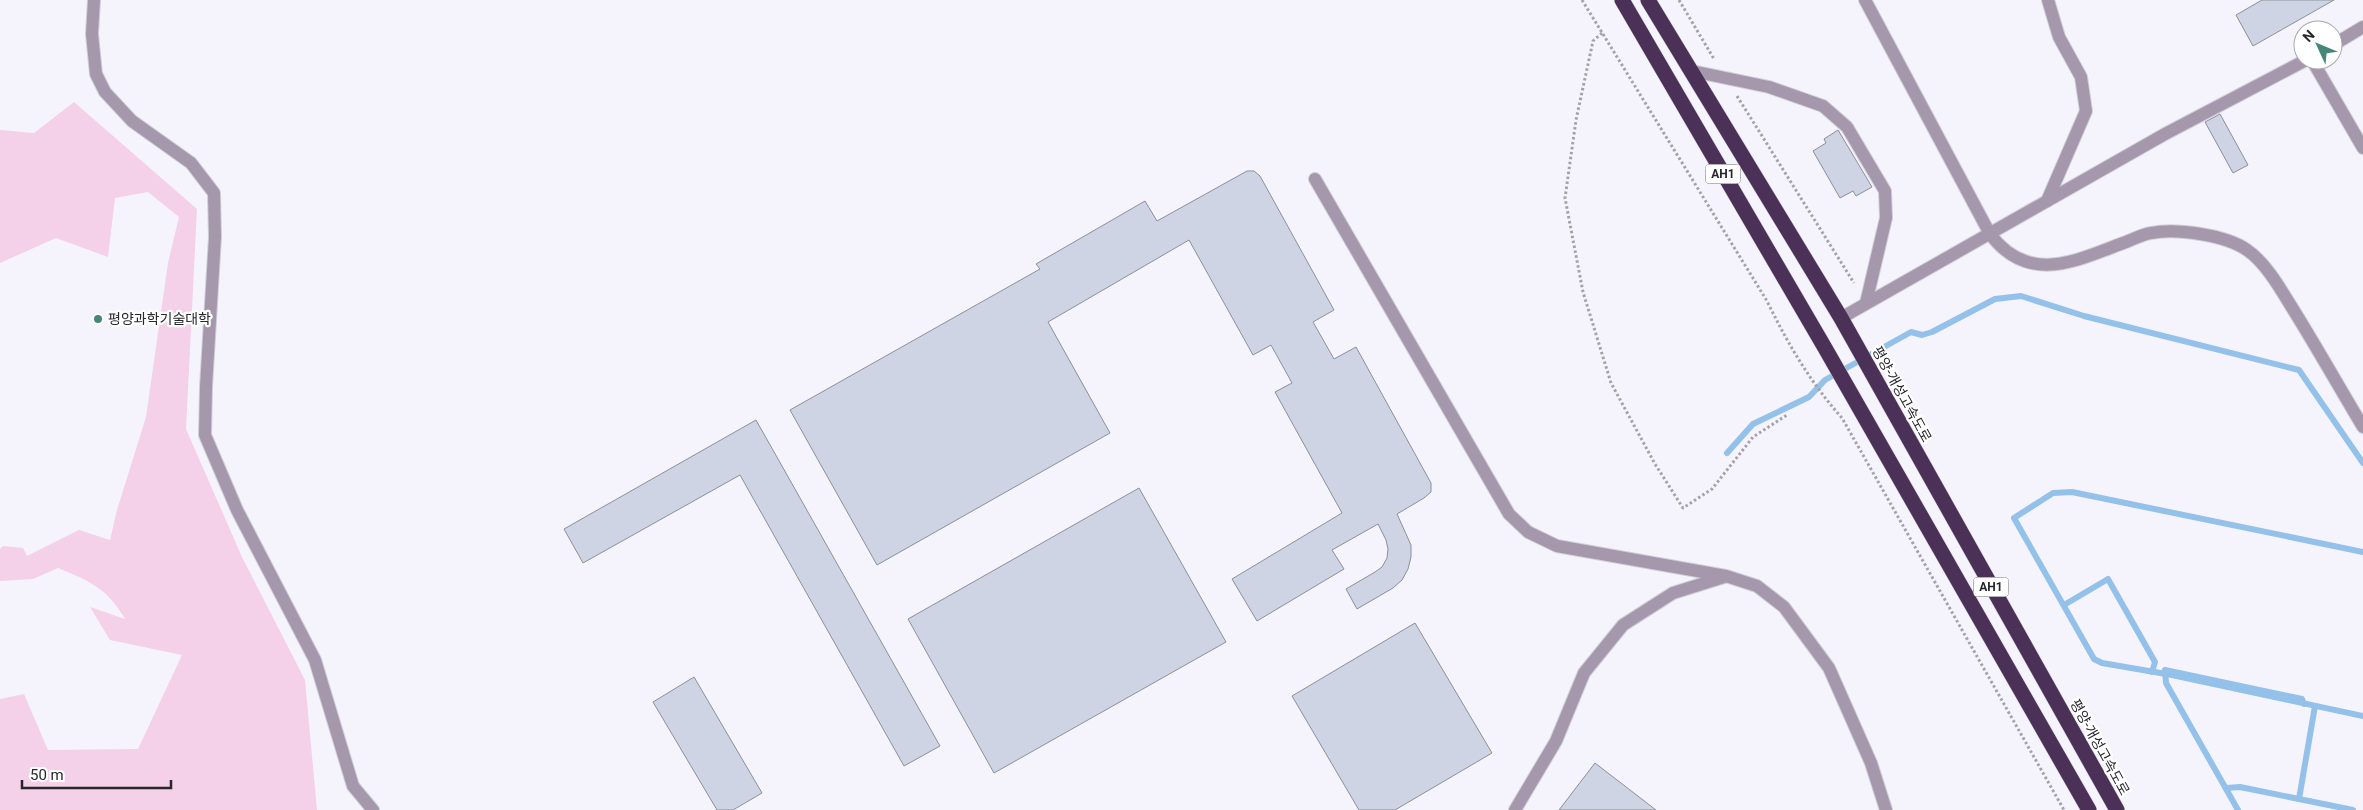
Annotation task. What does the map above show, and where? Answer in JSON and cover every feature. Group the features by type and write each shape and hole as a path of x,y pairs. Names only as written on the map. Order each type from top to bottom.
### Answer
{"highway":[{"name":"AH1","path":"1622,0 1825,348 2089,810"},
{"name":"평양-개성고속도로","path":"1648,0 1845,325 2117,810"}],"street":[{"path":"94,0 92,34 96,74 105,92 132,121 191,163 214,193 215,237 205,435 237,510 315,660 353,786 373,810"},
{"path":"1865,0 1990,234 2000,247 2012,256 2037,266 2070,263 2150,233 2172,231 2217,238 2247,250 2274,278 2363,427"},
{"path":"2047,201 2086,111 2081,77 2059,37 2048,0"},
{"path":"2343,39 2363,28"},
{"path":"1845,325 1866,303 2165,134 2293,67"},
{"path":"2318,70 2363,148"},
{"path":"1692,71 1770,86 1823,106 1847,127 1885,190 1886,218 1866,303"},
{"path":"1315,179 1501,504 1518,524 1542,540 1558,546 1726,576 1758,586 1784,607 1828,668 1872,762 1886,810"},
{"path":"1515,810 1556,741 1584,673 1623,625 1673,593 1726,576"}],"path":[{"path":"1582,0 1767,300 1803,369 1820,393 1842,418 2064,810"},
{"path":"1679,0 1866,303"},
{"path":"1602,33 1593,42 1591,50 1576,120 1565,198 1583,292 1611,383 1655,464 1683,508 1712,489 1753,437 1787,415"}],"shaded area":[{"path":"74,102 197,209 186,429 242,557 305,680 317,810 0,810 0,699 24,694 48,750 138,749 182,655 110,640 90,607 125,619 119,609 97,587 80,577 58,568 33,579 0,581 0,549 3,546 23,548 27,556 79,530 110,540 117,510 146,417 168,263 179,217 148,192 115,198 108,257 56,238 0,263 0,130 34,133"}],"building":[{"path":"2262,0 2334,0 2299,20 2293,20 2293,23 2253,46 2236,15"},
{"path":"2220,114 2248,165 2233,173 2205,122"},
{"path":"1838,130 1872,187 1856,196 1853,191 1840,198 1813,151 1826,143 1824,139"},
{"path":"1247,171 1254,171 1260,176 1334,310 1313,322 1334,359 1356,347 1431,483 1431,492 1397,514 1411,545 1408,569 1402,580 1393,588 1357,609 1346,589 1382,567 1387,558 1386,540 1378,524 1332,550 1344,569 1257,621 1232,579 1342,513 1275,392 1292,383 1271,345 1253,355 1189,240 1048,322 1110,433 877,565 790,410 1040,269 1036,264 1145,201 1157,221"},
{"path":"756,420 940,746 904,766 740,475 583,563 564,529"},
{"path":"1139,488 1226,642 994,773 908,619"},
{"path":"1415,623 1492,753 1395,810 1359,810 1292,696"},
{"path":"694,677 762,793 733,810 717,810 653,702"},
{"path":"1595,763 1656,810 1559,810"}],"waterway":[{"path":"1727,453 1753,424 1809,397 1825,380 1911,332 1922,335 1932,332 1995,299 2021,296 2084,316 2299,370 2363,463"},
{"path":"2363,552 2072,492 2053,493 2014,518 2094,659 2102,663 2172,675 2363,716"},
{"path":"2064,605 2108,579 2155,662 2152,672"},
{"path":"2238,810 2166,683 2165,670 2302,699 2304,704"},
{"path":"2299,799 2315,706"},
{"path":"2226,788 2240,787 2353,810"}],"place":[{"name":"평양과학기술대학","path":"98,319"}]}
